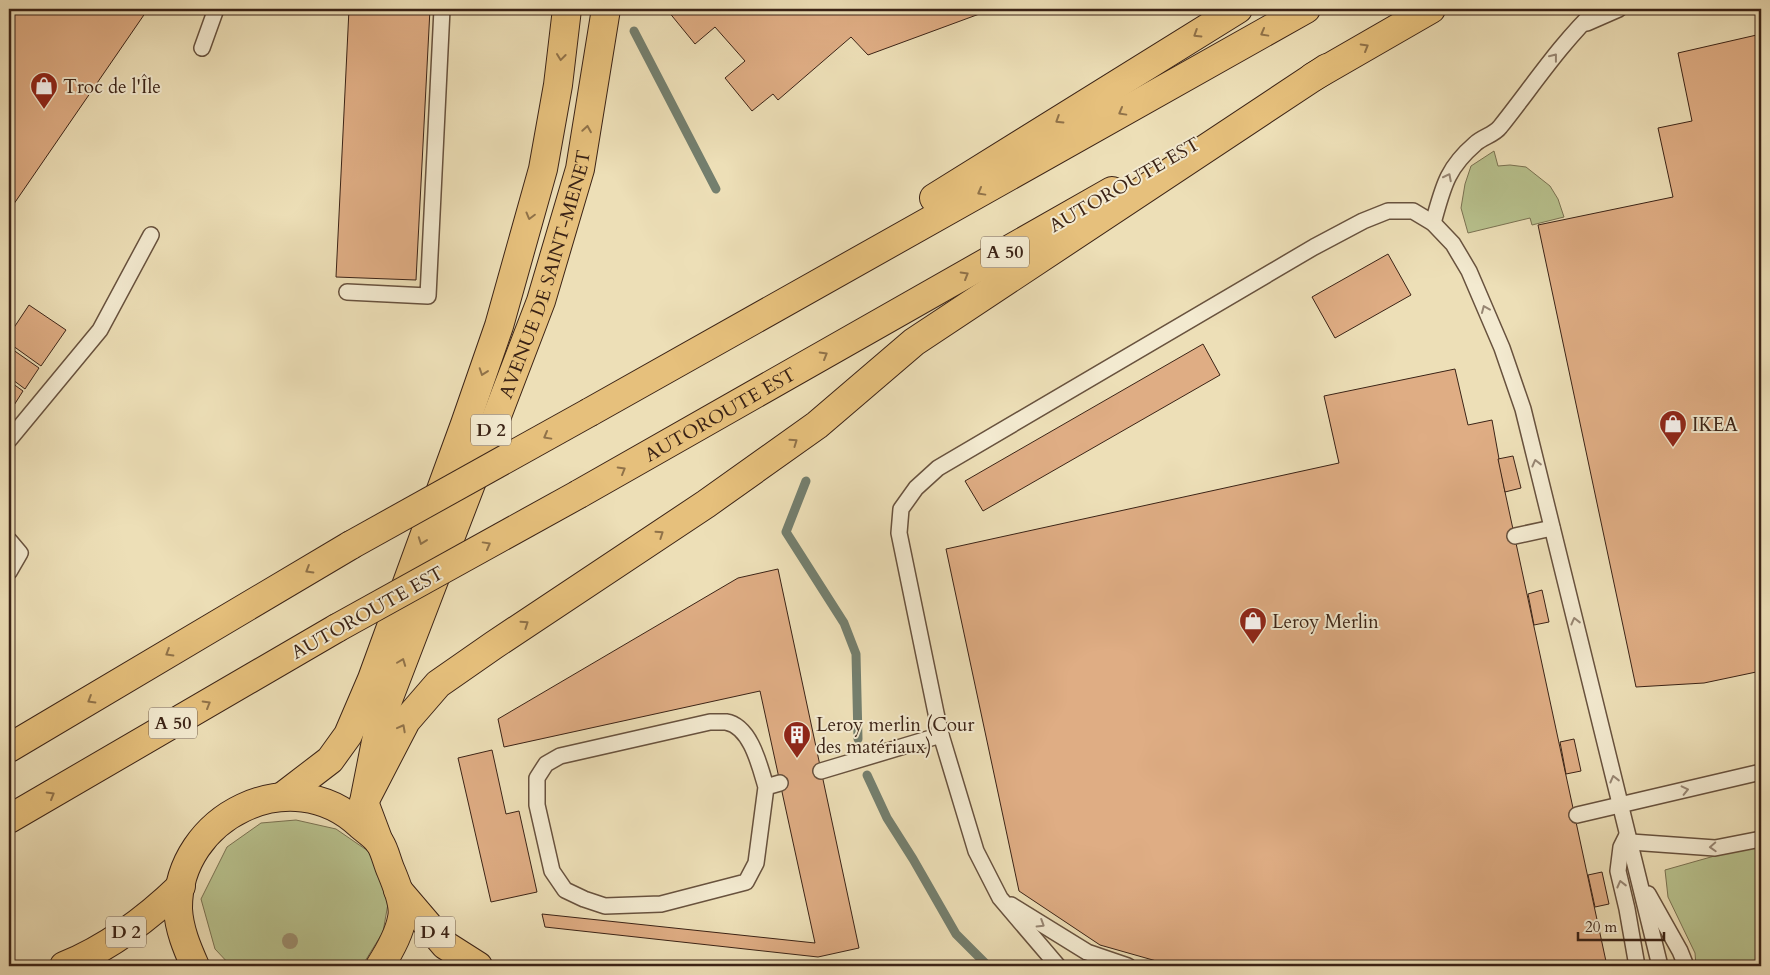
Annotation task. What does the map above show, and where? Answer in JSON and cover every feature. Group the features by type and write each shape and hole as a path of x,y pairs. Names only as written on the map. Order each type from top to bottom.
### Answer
{"main road":[{"name":"AVENUE DE SAINT-MENET","path":"283,796 330,760 348,735 372,679 465,424 499,326 543,169 558,85 567,9"},
{"name":"AVENUE DE SAINT-MENET","path":"364,802 380,721 541,300 580,169 606,9"},
{"path":"590,412 1238,9"},
{"path":"9,748 351,545 1306,9"},
{"name":"AUTOROUTE EST","path":"9,819 337,628 579,494 1431,9"},
{"path":"380,966 390,951 403,917 398,890 364,802 406,721 438,684 706,504 817,425 914,342 1327,68"},
{"path":"195,966 184,943 178,909 182,877 190,857 213,826 246,805 283,796 318,800 348,813 379,842"},
{"name":"D 2","path":"64,966 90,956 132,928 181,886"},
{"name":"D 4","path":"398,890 445,945 478,966"}],"lane":[{"path":"202,48 216,9"},
{"path":"347,292 428,296 442,9"},
{"path":"1433,223 1446,179 1459,158 1476,142 1498,130 1577,28 1597,9"},
{"path":"1577,28 1619,9"},
{"path":"1058,966 1000,898 976,852 941,736 899,532 901,509 916,488 938,468 1314,247 1363,221 1388,211 1413,211 1433,223 1453,244 1469,270 1502,348 1523,409 1660,966"},
{"path":"9,440 100,330 151,234"},
{"path":"1515,536 1552,528"},
{"path":"9,540 20,553 9,572"},
{"path":"710,722 728,722 742,732 755,750 773,785 756,863 746,882 661,904 604,906 565,890 552,871 537,805 538,778 546,764 560,756 710,722"},
{"path":"821,771 941,736"},
{"path":"1577,815 1761,772"},
{"path":"1637,966 1627,908 1618,871 1620,847 1629,839 1715,848 1761,838"},
{"path":"1639,877 1680,951 1686,966"},
{"path":"1000,898 1087,952 1128,966"}],"green space":[{"path":"1494,151 1498,166 1526,167 1550,186 1558,199 1564,217 1532,225 1530,218 1468,233 1461,208 1465,184 1471,166"},
{"path":"296,820 336,829 371,853 389,898 383,932 362,966 231,966 215,949 201,899 227,847 261,823"},
{"path":"1761,845 1761,966 1696,966 1695,953 1668,897 1665,870"}],"building":[{"name":"Troc de l'Île","path":"9,9 148,9 9,211"},
{"path":"349,9 430,9 416,280 336,277"},
{"path":"670,9 979,9 982,13 868,55 851,37 778,100 773,94 752,111 725,78 745,61 715,27 695,44 668,11"},
{"name":"IKEA","path":"1761,34 1761,671 1704,683 1636,687 1538,225 1673,197 1658,128 1692,121 1678,53"},
{"path":"1388,254 1411,295 1335,338 1312,297"},
{"path":"29,305 66,330 41,366 9,343 9,335"},
{"path":"1203,344 1220,375 983,511 965,481"},
{"path":"9,347 39,368 25,389 9,377"},
{"name":"Leroy Merlin","path":"1455,369 1468,425 1492,420 1505,492 1607,966 1174,966 1100,945 1019,891 946,549 1339,463 1324,396"},
{"path":"9,381 23,391 9,413"},
{"path":"1513,456 1521,488 1505,492 1498,459"},
{"name":"Leroy merlin (Cour des matériaux)","path":"778,569 859,948 818,957 545,927 542,914 815,943 760,691 504,747 498,719 738,578"},
{"path":"1542,590 1549,622 1534,625 1528,594"},
{"path":"1574,739 1581,771 1566,774 1560,742"},
{"path":"492,750 506,814 519,811 537,892 491,902 458,758"},
{"path":"1602,872 1609,904 1595,907 1588,875"}],"waterway":[{"path":"634,31 716,189"},
{"path":"806,481 786,532 844,623 856,654 858,739"},
{"path":"867,775 887,818 956,934 988,966"}],"place":[{"name":"Troc de l'Île","path":"44,110"},
{"name":"IKEA","path":"1673,448"},
{"name":"Leroy Merlin","path":"1253,645"},
{"name":"Leroy merlin (Cour des matériaux)","path":"797,759"}]}
